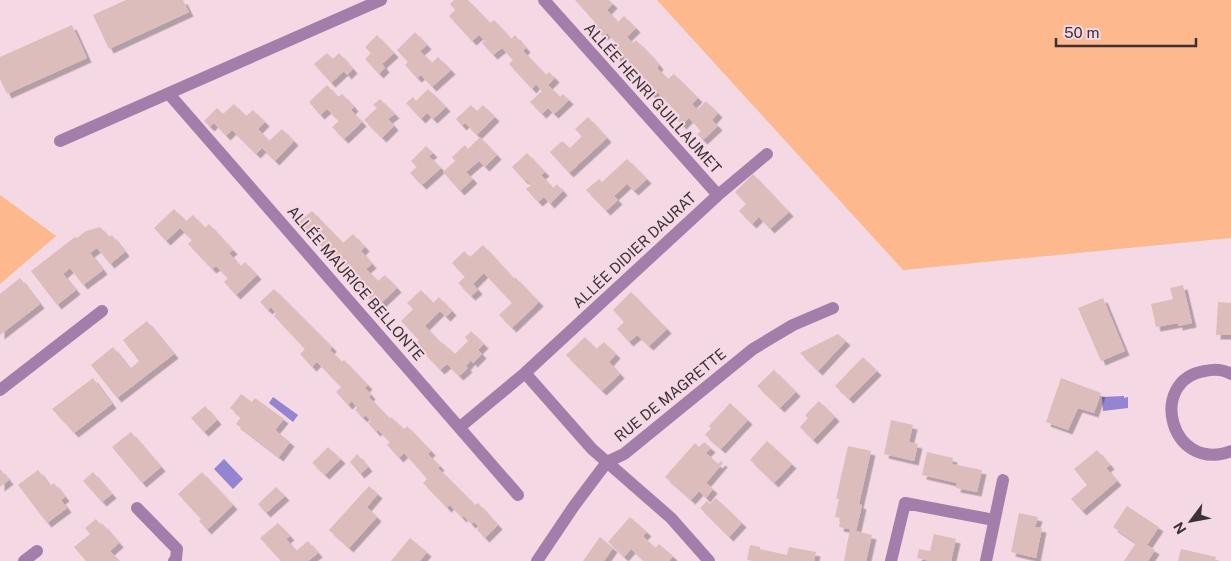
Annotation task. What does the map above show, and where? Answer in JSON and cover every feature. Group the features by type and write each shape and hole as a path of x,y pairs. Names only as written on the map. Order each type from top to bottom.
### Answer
{"street":[{"path":"60,141 381,0"},
{"name":"ALLÉE HENRI GUILLAUMET","path":"544,0 718,195"},
{"name":"ALLÉE MAURICE BELLONTE","path":"169,94 518,495"},
{"name":"ALLÉE DIDIER DAURAT","path":"460,427 524,373 718,195 767,154"},
{"name":"RUE DE MAGRETTE","path":"537,561 574,506 607,462 624,454 753,349 793,325 833,308"},
{"path":"0,390 102,311"},
{"path":"1231,374 1213,370 1199,372 1186,379 1176,390 1172,404 1171,419 1176,432 1184,443 1195,451 1208,455 1231,451"},
{"path":"524,373 592,450 671,518 710,561"},
{"path":"986,561 1003,480"},
{"path":"891,561 904,503 994,520"},
{"path":"137,508 177,549 174,561"},
{"path":"24,561 37,551"}],"shaded area":[{"path":"657,0 1231,0 1231,238 903,270"},
{"path":"0,195 56,236 0,284"},
{"path":"1124,396 1124,398 1128,397 1128,408 1103,411 1102,397"},
{"path":"273,397 298,415 293,422 269,403"},
{"path":"224,459 243,479 233,489 214,469"}],"building":[{"path":"126,0 183,0 189,12 109,49 93,15"},
{"path":"454,0 468,0 490,23 494,20 511,39 515,35 526,48 523,51 546,75 549,72 555,78 548,85 560,97 563,94 569,100 554,114 548,108 542,114 530,102 542,91 536,84 532,89 509,64 513,60 502,48 493,55 482,43 485,41 479,35 472,41 449,16 455,10 450,4"},
{"path":"575,0 609,0 613,4 607,10 612,16 618,22 624,16 636,28 627,37 633,43 636,40 648,52 659,65 657,68 668,79 674,74 698,98 692,104 697,110 706,101 718,113 712,120 718,126 703,140 697,134 701,131 689,118 682,125 676,119 680,115 656,91 652,95 641,83 645,79 621,54 617,58 612,52 619,46 607,33 603,36 592,25 595,22"},
{"path":"72,25 87,58 7,94 0,79 0,57"},
{"path":"415,32 427,45 420,51 432,63 438,57 451,70 432,87 421,75 417,78 405,65 408,62 397,50"},
{"path":"377,35 394,53 382,64 385,68 379,74 365,59 371,53 365,47"},
{"path":"327,53 333,59 339,53 353,69 347,75 344,71 331,83 314,64"},
{"path":"327,85 338,97 342,94 348,100 354,107 351,110 362,122 344,139 332,127 339,121 327,109 320,115 309,102"},
{"path":"428,89 446,107 433,119 427,113 421,119 406,103 413,97 416,101"},
{"path":"380,99 395,114 388,119 394,126 382,138 364,120 377,108 373,105"},
{"path":"234,104 246,116 253,110 265,122 258,129 269,141 282,129 294,141 275,161 262,148 256,154 232,130 226,136 214,123 210,127 204,121 217,108 223,114"},
{"path":"471,105 477,111 483,105 495,117 477,135 465,123 462,126 456,119"},
{"path":"588,117 607,138 569,173 550,152 562,141 570,148 582,136 575,129"},
{"path":"480,137 497,155 485,167 479,161 466,172 473,179 460,191 443,172 455,161 452,157 465,145 468,149"},
{"path":"426,146 433,153 429,156 441,168 422,185 410,173 417,167 411,161"},
{"path":"527,153 545,172 541,175 553,188 557,184 563,191 550,204 544,197 538,202 526,189 531,185 512,167"},
{"path":"627,159 647,179 634,191 627,184 614,196 618,200 606,211 586,190 599,179 602,182"},
{"path":"753,174 789,212 770,229 759,217 752,224 739,211 746,204 735,192"},
{"path":"174,209 186,221 193,215 205,228 209,224 233,250 229,253 235,260 241,266 245,262 257,275 236,295 224,282 228,278 216,266 212,269 188,244 192,240 180,228 166,241 154,228"},
{"path":"312,211 343,243 353,234 365,247 361,251 372,264 366,269 378,281 385,275 397,288 377,307 352,280 355,278 333,253 330,256 299,222"},
{"path":"100,227 109,237 112,235 125,252 110,264 97,248 90,253 103,270 83,285 70,268 63,274 76,290 57,305 31,271 75,237 77,238 86,231"},
{"path":"483,245 514,279 515,277 539,302 512,328 499,315 512,303 484,273 473,284 478,290 471,296 458,283 465,277 452,263 464,251 470,257"},
{"path":"20,278 40,304 0,335 0,294"},
{"path":"1183,285 1192,323 1178,326 1178,323 1156,327 1151,304 1173,299 1170,288"},
{"path":"274,289 332,347 330,350 342,362 344,360 368,385 365,388 371,395 369,397 390,419 391,417 404,429 407,426 431,451 428,454 440,466 438,468 475,505 478,503 498,525 485,538 477,530 479,527 474,522 471,524 464,516 462,518 450,505 447,508 423,483 427,479 416,466 404,453 399,458 387,445 390,442 378,430 376,432 368,423 371,421 365,415 363,418 355,410 357,408 352,401 348,405 336,392 341,387 317,362 312,367 300,354 305,349 274,316 276,313 271,307 268,310 260,302"},
{"path":"421,290 433,303 439,297 452,311 446,317 440,311 425,326 442,344 455,354 468,341 465,337 471,331 484,344 478,350 482,354 473,363 471,360 466,366 468,368 459,376 447,364 440,370 416,344 419,340 401,321 413,309 407,303"},
{"path":"631,292 667,329 649,346 637,335 629,342 617,329 624,322 613,310"},
{"path":"1103,298 1125,351 1101,361 1078,308"},
{"path":"1218,302 1231,303 1231,335 1216,335"},
{"path":"147,321 174,354 117,398 91,365 113,347 130,369 139,361 123,340"},
{"path":"838,334 846,341 818,371 800,353"},
{"path":"585,337 596,349 604,342 616,354 609,362 620,374 602,391 566,355"},
{"path":"863,357 877,371 849,399 835,386"},
{"path":"774,370 796,392 780,408 757,386"},
{"path":"93,378 112,404 74,433 52,409"},
{"path":"1061,378 1101,393 1094,413 1078,408 1068,430 1046,422"},
{"path":"241,394 252,402 255,398 284,419 275,430 290,442 279,457 236,424 241,417 230,408"},
{"path":"819,401 835,417 813,440 800,427 808,418 805,415"},
{"path":"730,403 748,420 721,449 705,435 711,428 709,426"},
{"path":"205,406 217,420 204,432 191,418"},
{"path":"891,420 913,425 909,442 918,444 914,461 884,454"},
{"path":"131,432 161,467 142,483 112,447"},
{"path":"767,441 792,464 774,483 750,460"},
{"path":"704,442 711,448 706,453 718,464 721,461 723,463 706,483 713,489 706,498 699,491 691,500 665,477 695,443 699,447"},
{"path":"848,446 871,451 859,504 862,505 856,531 872,535 866,561 844,561 850,529 839,527 841,518 835,517 839,499 836,499"},
{"path":"328,447 341,459 325,475 312,463"},
{"path":"1097,450 1110,465 1106,468 1117,481 1082,511 1071,499 1087,485 1074,469"},
{"path":"927,452 953,458 952,464 982,470 977,492 956,488 957,483 922,475"},
{"path":"357,454 368,467 360,474 350,462"},
{"path":"0,469 9,480 0,487"},
{"path":"38,470 50,486 54,483 65,497 61,500 67,508 47,523 18,485"},
{"path":"93,472 112,494 102,502 83,481"},
{"path":"202,472 233,505 207,530 199,521 201,519 178,494"},
{"path":"369,486 378,494 367,507 377,517 349,548 329,530"},
{"path":"276,487 285,496 266,513 258,504"},
{"path":"716,498 742,523 729,537 700,508 707,501 710,504"},
{"path":"1127,506 1159,527 1147,545 1155,550 1148,561 1124,561 1136,543 1113,527"},
{"path":"1019,513 1038,517 1035,527 1042,528 1036,558 1011,552"},
{"path":"630,517 647,532 643,536 655,548 659,544 673,556 669,561 644,561 631,549 624,557 608,542"},
{"path":"96,519 101,525 103,524 119,543 110,551 119,561 86,561 74,547 90,534 85,528"},
{"path":"278,523 290,536 286,539 296,551 308,541 318,553 308,561 281,561 260,538"},
{"path":"934,534 956,539 951,561 930,561 917,558 919,549 930,551"},
{"path":"600,537 613,548 604,561 583,561"},
{"path":"410,538 427,552 420,561 391,561"},
{"path":"750,545 787,555 789,547 816,552 814,561 753,561 747,560"},
{"path":"1181,549 1216,557 1215,561 1178,561"}]}
